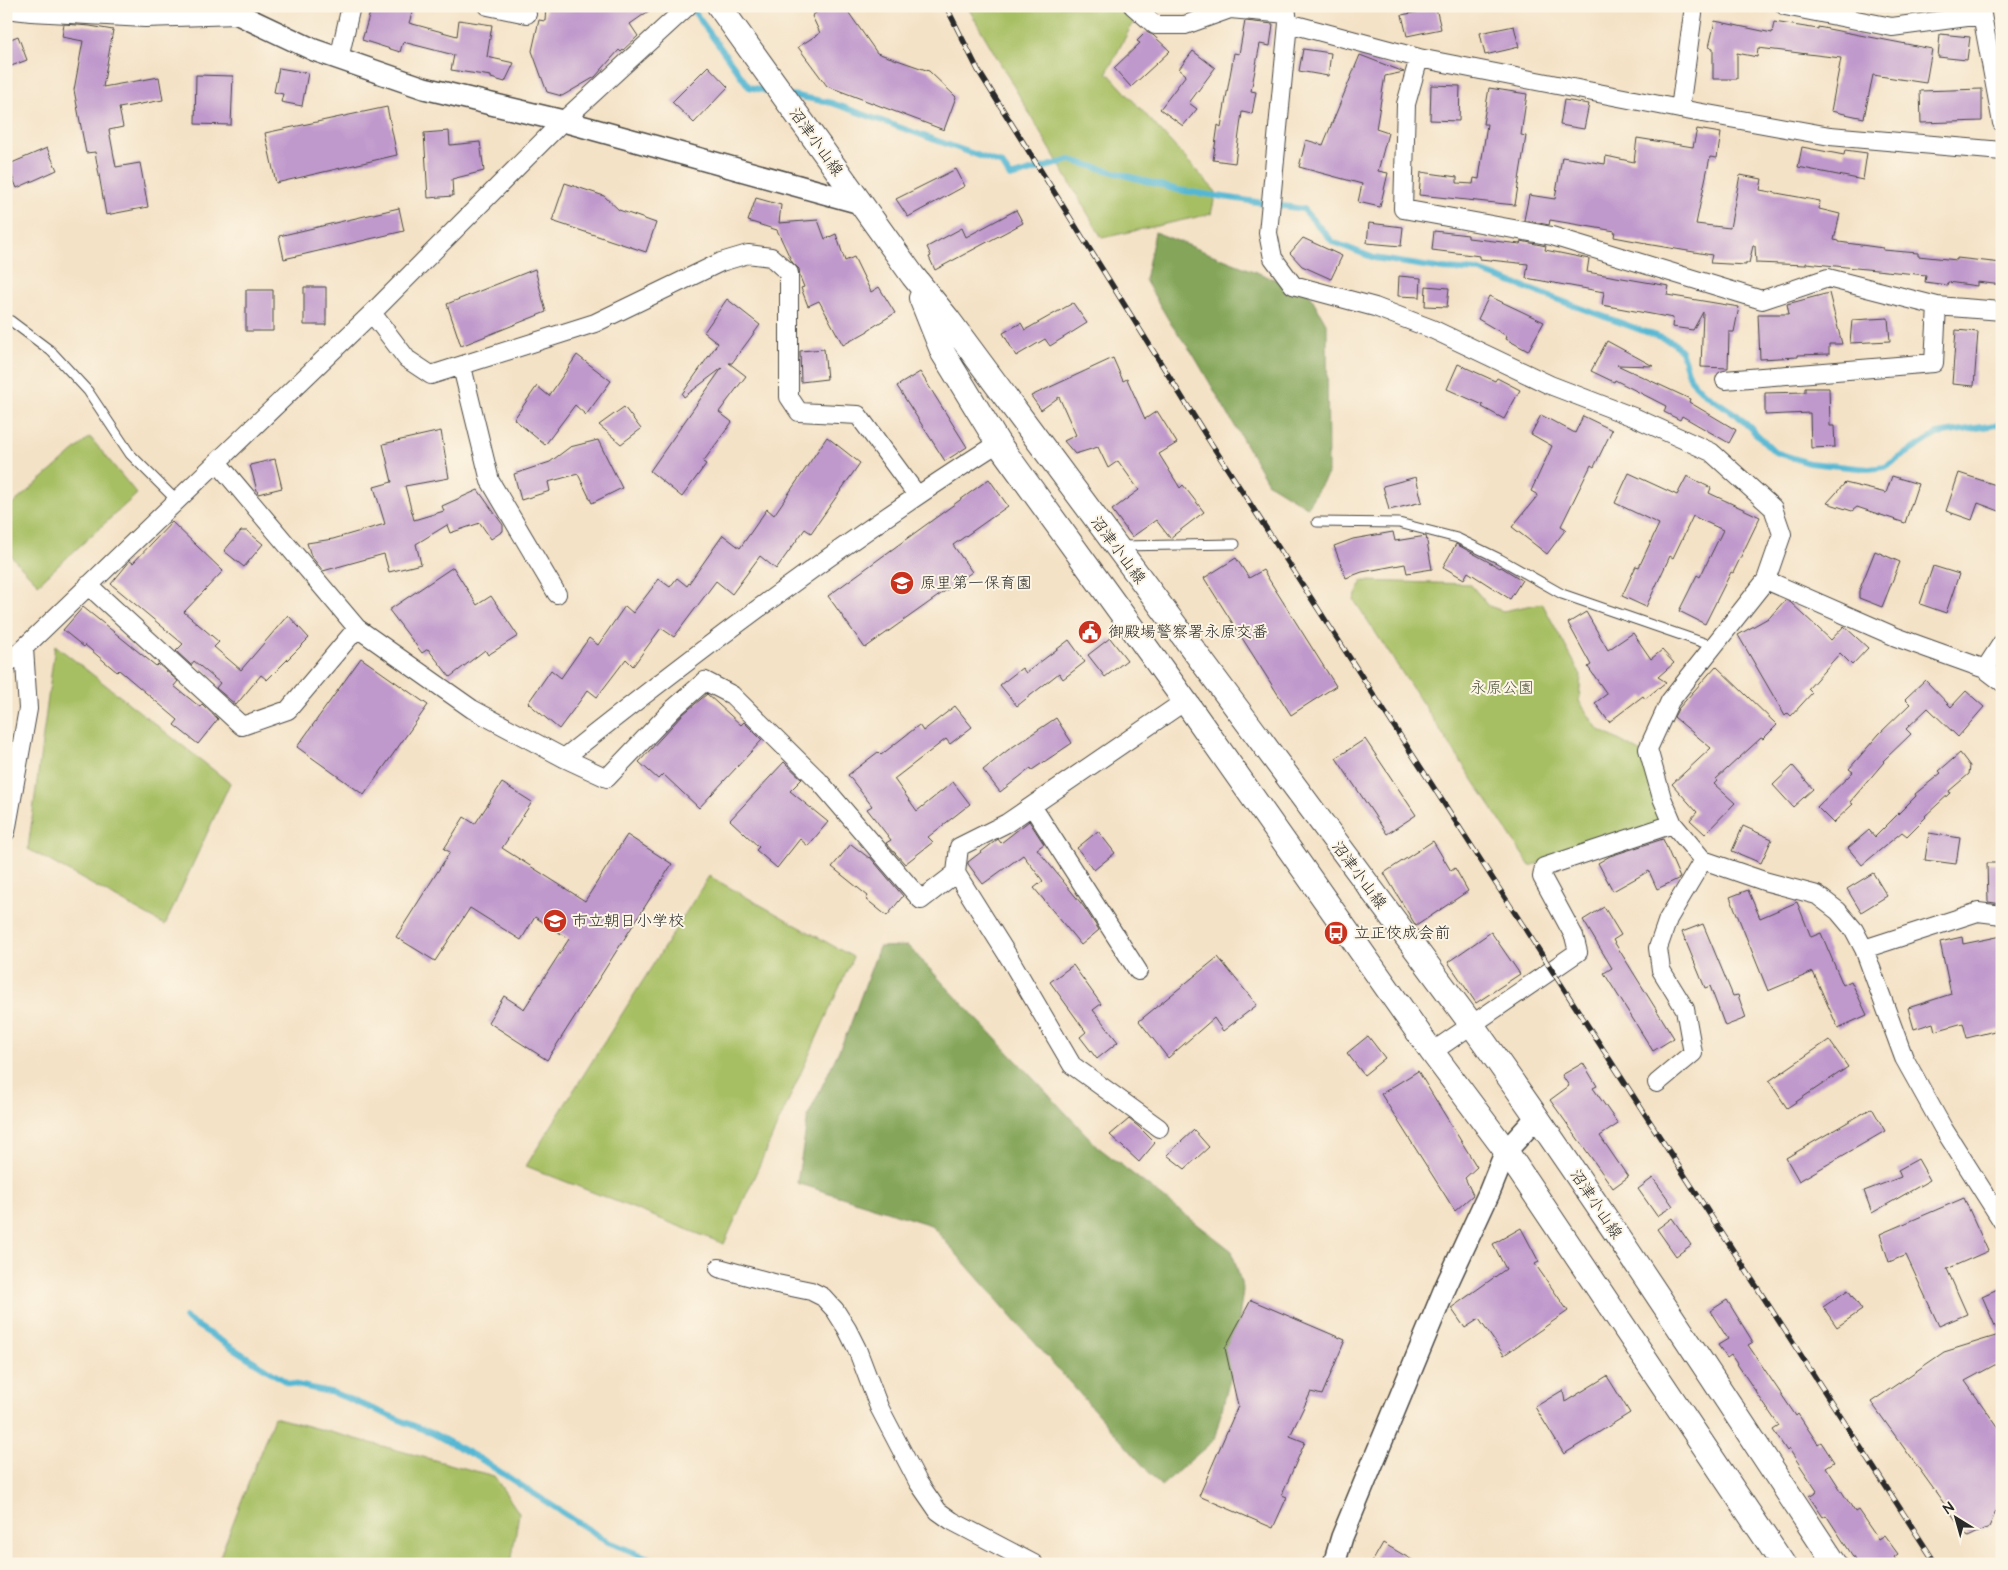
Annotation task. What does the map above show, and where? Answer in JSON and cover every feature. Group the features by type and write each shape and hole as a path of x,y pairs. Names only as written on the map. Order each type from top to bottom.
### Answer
{"main road":[{"name":"沼津小山線","path":"719,6 913,276 947,318 1472,1026 1537,1117 1649,1281 1835,1564"},
{"name":"沼津小山線","path":"913,276 943,353 998,443 1185,701 1432,1052 1506,1151 1783,1564"}],"street":[{"path":"339,59 351,6"},
{"path":"488,6 526,14"},
{"path":"6,665 372,313 563,121 688,6"},
{"path":"1133,6 1155,25 1185,25 1230,9 1287,14 1420,58 1680,109 1830,136 2002,151"},
{"path":"1680,109 1694,6"},
{"path":"1785,6 1892,27 1982,15 2002,123"},
{"path":"6,9 145,18 229,10 339,59 424,88 563,121 860,203"},
{"path":"1287,14 1268,233 1273,258 1294,284 1375,307 1432,329 1550,385 1636,418 1711,452 1773,508 1782,534 1766,580 1670,701 1648,749 1662,798 1673,824 1703,860 1764,881 1817,895 1838,911 1854,930 1864,949 1904,1058 1943,1128 2002,1221"},
{"path":"1420,58 1406,104 1403,209 1552,236 1762,300 1828,278 1937,306 2002,311"},
{"path":"372,313 408,359 431,375 462,367 595,323 721,262 748,254 771,257 789,273 789,398 800,412 858,416 917,494"},
{"path":"1725,380 1934,363 1937,306"},
{"path":"462,367 490,481 557,594"},
{"path":"564,758 705,647 917,494 998,443"},
{"path":"216,462 357,628 472,709 564,758 607,778 673,709 705,681 732,695 819,781 921,900 956,873"},
{"path":"1766,580 1896,637 1985,669 2002,682"},
{"path":"88,585 242,726 288,710 357,628"},
{"path":"1985,669 2002,643"},
{"path":"6,832 28,709 24,648"},
{"path":"1158,1128 1072,1066 1010,959 956,873 959,846 1007,823 1185,701"},
{"path":"1032,806 1138,971"},
{"path":"1432,1052 1578,952 1574,936 1542,877 1544,867 1673,824"},
{"path":"1657,1083 1693,1053 1685,1008 1661,970 1658,948 1668,919 1703,860"},
{"path":"1864,949 1978,912 2002,915"},
{"path":"1334,1564 1342,1536 1442,1295 1489,1193 1506,1151 1537,1117"},
{"path":"719,1268 811,1291 823,1297 835,1310 857,1349 879,1407 918,1482 938,1511 952,1521 1034,1564"}],"lane":[{"path":"6,320 11,321 51,351 88,391 130,454 176,500"},
{"path":"1317,522 1399,522 1457,538 1500,559 1562,594 1713,646"},
{"path":"1115,546 1235,544"}],"green space":[{"path":"967,6 1127,6 1136,17 1107,72 1216,192 1211,214 1102,238"},
{"path":"1155,232 1309,293 1327,325 1328,474 1307,507 1268,483 1193,354 1171,324 1145,280"},
{"path":"90,437 137,494 38,584 6,551 6,510"},
{"name":"永原公園","path":"1362,581 1470,584 1489,606 1503,611 1542,603 1581,675 1579,701 1598,729 1644,754 1667,820 1530,866 1354,600"},
{"path":"55,645 230,783 165,925 28,849"},
{"path":"709,876 853,957 724,1244 526,1166"},
{"path":"908,946 1098,1147 1232,1251 1243,1290 1232,1371 1214,1440 1161,1486 931,1225 797,1183 808,1116 848,1031 879,947"},
{"path":"274,1417 494,1476 519,1513 511,1564 217,1564"}],"building":[{"path":"372,6 398,6 413,10 409,23 457,36 459,20 492,25 487,57 514,63 505,82 491,78 491,76 451,70 454,55 403,42 400,52 362,40"},
{"path":"546,6 656,6 630,24 638,36 621,52 619,50 595,77 562,96 547,92 532,51 539,20 545,21"},
{"path":"825,6 844,6 877,53 929,71 956,97 944,130 827,86 798,47 820,33 812,16"},
{"path":"1436,8 1441,29 1407,36 1402,15"},
{"path":"1245,21 1273,24 1270,46 1260,44 1251,91 1256,92 1252,114 1242,112 1235,163 1213,160 1218,125 1221,127 1234,53 1239,54"},
{"path":"1715,21 1772,33 1774,22 1818,29 1818,27 1932,49 1926,83 1873,75 1864,118 1831,111 1841,58 1758,48 1757,57 1737,53 1737,79 1713,79 1713,48 1709,47"},
{"path":"64,24 113,30 103,87 159,77 163,100 119,108 123,127 109,130 116,167 140,163 148,207 106,215 95,152 86,153 74,90 83,41 62,37"},
{"path":"1514,26 1519,47 1485,55 1480,33"},
{"path":"1146,32 1153,35 1170,51 1131,87 1114,68 1140,43 1137,41"},
{"path":"1940,34 1970,37 1967,60 1938,57"},
{"path":"18,36 27,60 6,68 6,41"},
{"path":"1303,49 1331,53 1328,76 1299,71"},
{"path":"1193,51 1215,68 1189,103 1197,109 1183,126 1160,109 1186,75 1179,69"},
{"path":"1360,55 1404,72 1385,76 1376,129 1388,133 1378,171 1388,173 1380,207 1358,202 1362,184 1299,167 1306,140 1323,145"},
{"path":"708,66 728,87 694,123 672,102"},
{"path":"279,68 308,73 302,106 281,102 283,94 274,92"},
{"path":"196,75 233,76 231,125 195,124"},
{"path":"1431,85 1460,86 1459,121 1430,120"},
{"path":"1489,88 1527,94 1521,135 1526,136 1515,205 1419,195 1421,172 1457,177 1457,183 1473,184 1474,178 1479,179 1487,124 1483,124"},
{"path":"1982,89 1982,121 1921,123 1920,91"},
{"path":"1564,100 1589,104 1584,129 1560,125"},
{"path":"387,107 397,155 276,183 265,133"},
{"path":"1697,129 1721,133 1717,158 1710,157 1696,224 1730,228 1740,175 1762,179 1760,190 1820,201 1819,209 1840,214 1834,240 1883,248 1883,250 1918,253 1918,256 2002,263 2002,285 1977,282 1977,286 1948,282 1947,285 1925,282 1926,275 1806,263 1806,265 1756,263 1755,246 1753,246 1749,263 1746,263 1746,265 1710,263 1712,255 1614,237 1615,231 1550,220 1549,225 1524,220 1529,195 1555,199 1562,157 1605,164 1606,156 1634,162 1637,138 1693,147"},
{"path":"449,131 450,145 480,142 484,171 452,179 453,196 428,198 424,133"},
{"path":"1802,147 1844,155 1845,150 1867,153 1863,180 1798,167"},
{"path":"47,148 57,170 17,188 7,165"},
{"path":"956,169 965,186 908,217 896,199"},
{"path":"565,183 604,196 619,210 656,223 646,252 552,221"},
{"path":"756,198 781,205 779,223 818,220 825,239 836,234 845,261 854,257 871,292 879,287 895,313 843,345 819,301 808,306 801,288 804,287 799,269 792,262 777,230 748,221"},
{"path":"399,208 404,231 284,259 279,236"},
{"path":"1016,210 1023,223 935,270 927,247 962,228 966,237"},
{"path":"1369,223 1403,227 1401,246 1367,243"},
{"path":"1434,231 1468,235 1468,238 1520,244 1521,241 1546,246 1545,250 1589,259 1587,272 1669,286 1667,295 1739,307 1734,332 1729,332 1728,368 1701,367 1703,312 1693,330 1672,327 1673,318 1602,305 1604,292 1526,278 1528,264 1480,259 1480,256 1432,250"},
{"path":"1303,238 1342,256 1331,279 1302,266 1290,253"},
{"path":"535,269 546,312 461,346 447,304"},
{"path":"1399,276 1421,278 1420,297 1398,296"},
{"path":"1426,286 1449,288 1447,307 1425,306"},
{"path":"304,287 326,287 326,325 304,325"},
{"path":"246,290 273,290 273,331 246,331"},
{"path":"1829,293 1842,344 1829,344 1829,354 1760,359 1758,314 1789,314 1787,304"},
{"path":"1489,296 1544,322 1528,351 1506,339 1507,336 1478,319"},
{"path":"727,299 760,325 732,363 729,363 746,376 719,412 732,422 703,462 706,464 682,497 650,471 722,368 684,397 682,394 718,343 704,332"},
{"path":"1073,303 1087,323 1050,346 1045,339 1016,356 1003,333 1021,323 1025,330"},
{"path":"1888,318 1890,341 1850,343 1852,320"},
{"path":"1956,330 1978,332 1974,386 1952,384"},
{"path":"1607,341 1653,366 1617,365 1690,399 1689,402 1736,430 1729,443 1682,416 1680,420 1664,412 1666,406 1615,380 1614,382 1591,371"},
{"path":"824,349 827,379 801,382 800,351"},
{"path":"577,355 611,381 586,415 575,405 545,445 514,419 537,386 549,396"},
{"path":"1113,358 1123,381 1127,379 1145,419 1157,411 1177,443 1159,454 1180,488 1183,485 1204,512 1170,538 1156,520 1132,537 1112,510 1139,490 1118,461 1108,468 1098,447 1075,454 1064,441 1076,435 1059,397 1041,410 1031,396"},
{"path":"1458,364 1495,381 1497,378 1520,390 1504,419 1482,407 1483,405 1447,389"},
{"path":"920,372 967,447 945,461 897,386"},
{"path":"1805,388 1829,388 1830,426 1834,426 1835,447 1811,448 1810,413 1765,415 1765,393 1805,392"},
{"path":"624,407 641,429 621,444 599,425"},
{"path":"1541,415 1575,433 1583,416 1612,430 1594,467 1591,465 1561,526 1566,529 1547,554 1512,527 1538,495 1531,491 1552,446 1531,434"},
{"path":"441,431 449,478 405,486 414,520 444,511 442,506 478,490 503,525 503,531 491,539 480,523 450,533 447,525 416,544 421,564 389,572 384,554 323,571 311,556 307,543 333,539 385,524 374,487 392,482 383,444"},
{"path":"827,437 860,463 811,533 805,529 776,569 760,556 732,594 716,581 674,637 661,628 633,666 626,659 597,697 588,690 559,729 528,703 551,670 561,678 589,638 598,645 625,606 633,613 659,579 670,587 677,578 687,586 723,535 740,548 767,509 774,515"},
{"path":"598,440 622,488 592,503 578,474 548,482 550,491 521,500 514,474 550,462 570,447"},
{"path":"275,459 282,488 258,494 250,465"},
{"path":"1629,473 1677,495 1687,476 1711,488 1709,493 1760,517 1733,573 1731,572 1705,624 1679,611 1697,575 1700,577 1723,530 1693,516 1673,558 1670,556 1646,607 1622,596 1636,566 1639,567 1659,524 1615,503"},
{"path":"1959,473 2002,487 2002,512 1978,503 1972,520 1946,511"},
{"path":"1892,476 1918,484 1905,523 1857,507 1852,511 1827,503 1845,483 1886,493"},
{"path":"1416,477 1422,502 1389,510 1383,486"},
{"path":"989,479 1008,506 953,545 972,572 865,648 828,596"},
{"path":"172,522 223,571 184,612 219,642 214,647 241,670 288,615 309,638 267,680 261,675 236,705 216,688 220,683 194,661 191,665 176,651 183,644 111,584 130,561 133,563"},
{"path":"241,531 247,531 263,544 244,567 224,551"},
{"path":"1393,532 1395,541 1426,536 1432,569 1407,573 1405,564 1362,572 1346,578 1334,546 1353,539"},
{"path":"1456,544 1522,580 1510,599 1468,572 1464,579 1443,567"},
{"path":"1875,551 1900,562 1882,607 1859,598 1859,591"},
{"path":"1236,558 1249,578 1263,570 1336,686 1291,715 1204,578"},
{"path":"1933,566 1959,574 1946,613 1920,604"},
{"path":"453,567 477,605 491,596 518,636 488,655 485,650 450,677 428,649 422,653 389,610"},
{"path":"1785,600 1790,602 1831,640 1844,626 1868,648 1852,665 1840,653 1808,689 1812,693 1791,716 1788,713 1785,716 1738,635 1770,617"},
{"path":"83,607 156,666 158,664 178,681 174,686 200,707 202,704 218,719 198,744 174,725 178,720 119,670 117,672 85,645 84,647 63,630"},
{"path":"1586,612 1608,650 1633,633 1651,659 1662,650 1674,663 1658,677 1666,682 1645,699 1643,696 1609,722 1595,703 1607,694 1588,667 1591,665 1568,623"},
{"path":"1110,638 1127,660 1105,677 1088,655"},
{"path":"1069,640 1085,662 1063,679 1059,673 1017,706 1000,685 1022,668 1026,673"},
{"path":"361,658 428,705 364,795 297,747"},
{"path":"1716,666 1777,725 1716,779 1717,781 1714,784 1735,803 1705,834 1690,820 1697,812 1672,784 1711,748 1674,717 1678,709"},
{"path":"1925,680 1951,707 1966,691 1984,707 1958,737 1928,708 1906,729 1911,734 1883,761 1850,802 1853,804 1833,823 1817,807 1853,772 1849,769 1879,734 1910,704 1905,699"},
{"path":"707,694 741,725 744,722 762,740 699,808 663,774 658,779 639,762 683,714"},
{"path":"955,706 972,727 950,744 946,739 894,779 917,811 953,782 970,804 928,837 933,842 905,864 886,843 891,840 867,809 872,806 848,775 878,752 881,755 919,725 923,731"},
{"path":"1056,718 1072,743 1032,770 1031,768 1000,792 983,770 1008,750"},
{"path":"1365,739 1416,815 1387,834 1336,758"},
{"path":"1960,753 1970,766 1969,774 1949,791 1950,793 1907,836 1902,832 1862,865 1848,848 1869,830 1875,837 1916,796 1915,794 1941,773 1939,771"},
{"path":"784,762 802,779 790,791 828,822 808,846 800,839 777,868 756,850 759,847 730,820"},
{"path":"1793,766 1813,789 1793,807 1773,785"},
{"path":"502,783 532,802 502,848 585,901 627,835 672,864 547,1060 488,1022 504,996 524,1009 569,939 535,917 521,940 470,908 435,961 396,937 450,852 444,849 464,817 475,824"},
{"path":"1029,821 1044,844 1037,849 1084,907 1099,930 1081,945 1034,888 1043,881 1023,855 983,884 968,864 968,862 998,839 1001,843"},
{"path":"1743,826 1772,839 1761,863 1732,851"},
{"path":"1098,831 1115,853 1094,870 1077,848"},
{"path":"1929,833 1960,838 1956,864 1925,860"},
{"path":"1663,839 1680,878 1657,889 1649,871 1613,891 1598,863 1610,856"},
{"path":"1433,841 1451,871 1455,868 1468,891 1416,926 1384,873"},
{"path":"851,844 870,857 903,896 887,916 866,899 868,896 832,867"},
{"path":"1987,863 2002,863 2002,904 1988,902"},
{"path":"1873,873 1887,896 1861,912 1847,889"},
{"path":"1748,890 1760,918 1797,902 1811,937 1821,933 1843,985 1851,981 1867,1015 1838,1028 1813,972 1768,991 1730,897"},
{"path":"1604,907 1621,935 1613,940 1674,1038 1653,1051 1604,973 1612,968 1583,920"},
{"path":"1703,924 1733,996 1738,995 1746,1018 1725,1026 1710,986 1705,988 1682,932"},
{"path":"1491,932 1520,974 1476,1003 1448,962"},
{"path":"2002,936 2002,1029 1967,1038 1963,1023 1935,1031 1933,1023 1914,1029 1908,1008 1951,994 1940,942 1962,937 1963,944"},
{"path":"1218,957 1257,1005 1223,1031 1214,1018 1168,1058 1139,1021"},
{"path":"1073,965 1101,1004 1093,1010 1118,1042 1097,1059 1080,1037 1086,1032 1050,982"},
{"path":"1368,1036 1385,1058 1364,1075 1347,1053"},
{"path":"1829,1040 1848,1067 1787,1108 1769,1081"},
{"path":"1583,1063 1597,1086 1593,1088 1618,1124 1600,1136 1628,1177 1613,1188 1550,1100 1569,1086 1562,1075"},
{"path":"1418,1071 1477,1167 1465,1178 1473,1195 1455,1211 1381,1094"},
{"path":"1872,1108 1885,1131 1799,1181 1786,1158"},
{"path":"1129,1119 1155,1143 1139,1162 1110,1135"},
{"path":"1194,1130 1209,1147 1185,1169 1167,1155"},
{"path":"1918,1159 1930,1180 1872,1213 1864,1191 1901,1177 1898,1170"},
{"path":"1653,1178 1673,1206 1657,1216 1638,1189"},
{"path":"1964,1198 1988,1251 1947,1269 1967,1314 1939,1326 1906,1255 1889,1262 1880,1234"},
{"path":"1672,1218 1691,1245 1676,1256 1657,1229"},
{"path":"1521,1228 1539,1262 1535,1264 1568,1311 1504,1355 1479,1319 1465,1328 1451,1308 1506,1269 1493,1244"},
{"path":"2002,1287 2002,1361 1965,1381 2002,1433 2002,1498 1989,1527 1968,1537 1871,1402 1944,1352 1999,1335 1982,1296"},
{"path":"1848,1290 1862,1310 1837,1327 1823,1307"},
{"path":"1251,1300 1345,1340 1322,1395 1311,1392 1290,1436 1305,1442 1282,1495 1287,1497 1273,1528 1199,1496 1238,1406 1225,1348"},
{"path":"1727,1300 1753,1342 1748,1345 1796,1416 1798,1414 1818,1444 1821,1442 1834,1462 1826,1467 1855,1512 1858,1510 1878,1539 1884,1535 1898,1554 1894,1557 1898,1564 1858,1564 1826,1515 1823,1517 1809,1496 1817,1491 1789,1449 1787,1451 1773,1430 1779,1426 1731,1355 1727,1358 1718,1345 1728,1339 1710,1311"},
{"path":"1607,1376 1630,1413 1564,1454 1535,1407 1563,1390 1565,1402"},
{"path":"1383,1543 1419,1564 1371,1564"}],"waterway":[{"path":"690,6 749,87 772,92"},
{"path":"792,95 832,103 1002,164 1010,177 1070,160 1178,190 1303,209 1333,242 1374,258 1443,269 1480,271 1673,342 1681,351 1691,380 1704,393 1737,415 1775,452 1809,463 1869,469 1885,467 1937,434 2002,424"},
{"path":"185,1318 288,1383 334,1393 434,1434 482,1460 608,1542 664,1564"}],"railway":[{"path":"946,6 978,70 1205,434 1936,1564"}],"place":[{"name":"原里第一保育園","path":"902,583"},
{"name":"御殿場警察署永原交番","path":"1090,632"},
{"name":"市立朝日小学校","path":"555,921"},
{"name":"立正佼成会前","path":"1336,933"}]}
